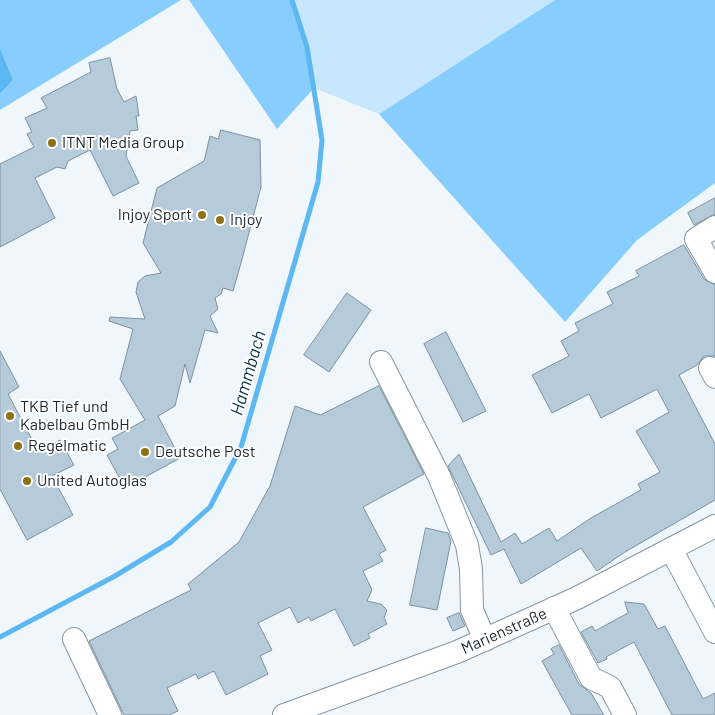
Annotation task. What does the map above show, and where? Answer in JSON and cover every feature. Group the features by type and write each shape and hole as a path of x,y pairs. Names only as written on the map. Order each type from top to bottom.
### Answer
{"street":[{"path":"715,227 696,239 715,272"},
{"path":"380,362 439,476 467,545 471,569 472,610 484,640"},
{"name":"Marienstraße","path":"284,715 457,652 554,608 715,526"},
{"path":"671,549 715,632"},
{"path":"554,608 591,678 610,687 625,715"},
{"path":"74,639 110,715"}],"shaded area":[{"path":"0,0 181,0 0,110 0,94 13,80 0,48"},
{"path":"189,0 292,0 307,47 314,88 277,129"},
{"path":"292,0 555,0 379,114 314,88 307,47"},
{"path":"555,0 715,0 715,183 637,240 565,322 379,114"},
{"path":"0,48 13,80 0,94"}],"building":[{"path":"110,58 117,89 124,102 136,96 139,116 136,116 138,130 130,131 126,156 139,183 113,196 90,150 68,161 65,169 57,167 35,178 55,218 0,247 0,164 34,147 27,134 32,132 25,118 47,108 41,98 91,72 89,63"},
{"path":"221,130 260,140 261,187 241,263 233,291 223,288 221,294 215,298 218,309 210,316 218,333 205,330 190,383 185,364 175,406 158,416 180,458 125,488 107,455 118,449 112,438 145,420 120,379 133,329 109,321 110,317 145,319 136,292 138,282 145,276 161,273 143,243 157,188 204,161 210,136 218,139"},
{"path":"715,198 715,214 694,225 688,213"},
{"path":"684,245 704,279 715,285 715,356 704,356 697,365 679,375 715,444 715,500 625,552 597,571 581,548 521,584 504,549 491,555 448,466 459,454 501,542 515,533 522,544 549,528 557,541 591,518 641,490 638,484 660,472 636,431 669,412 657,389 601,418 589,394 552,413 532,375 569,356 561,341 579,331 575,323 613,304 607,292 639,276 636,271"},
{"path":"347,293 371,310 329,372 304,355"},
{"path":"446,332 486,411 463,422 424,344"},
{"path":"0,351 19,387 8,394 38,451 60,440 74,465 52,476 73,515 27,540 0,489"},
{"path":"379,386 424,474 363,507 386,550 379,554 383,561 363,571 372,590 367,601 381,604 387,610 384,618 387,624 368,634 370,638 354,646 335,609 311,621 309,617 298,623 290,607 258,623 272,650 260,656 268,674 226,695 214,671 198,679 196,674 167,688 178,711 169,715 124,715 89,641 191,590 188,584 239,542 270,486 295,406 320,415"},
{"path":"426,528 448,533 451,541 437,610 410,605"},
{"path":"625,602 644,604 658,629 665,626 703,699 715,693 715,715 672,715 634,642 598,663 581,632 592,626 595,631 628,613"},
{"path":"459,613 465,626 453,631 447,618"},
{"path":"559,645 579,684 591,693 604,715 572,715 542,661 554,654 551,649"}],"waterway":[{"name":"Hammbach","path":"0,637 115,576 171,542 210,507 241,447 318,182 322,140 307,47 292,0"}],"place":[{"name":"ITNT Media Group","path":"52,143"},
{"name":"Injoy Sport","path":"202,215"},
{"name":"Injoy","path":"220,220"},
{"name":"TKB Tief und Kabelbau GmbH","path":"10,416"},
{"name":"Regelmatic","path":"18,446"},
{"name":"Deutsche Post","path":"145,452"},
{"name":"United Autoglas","path":"27,481"}]}
